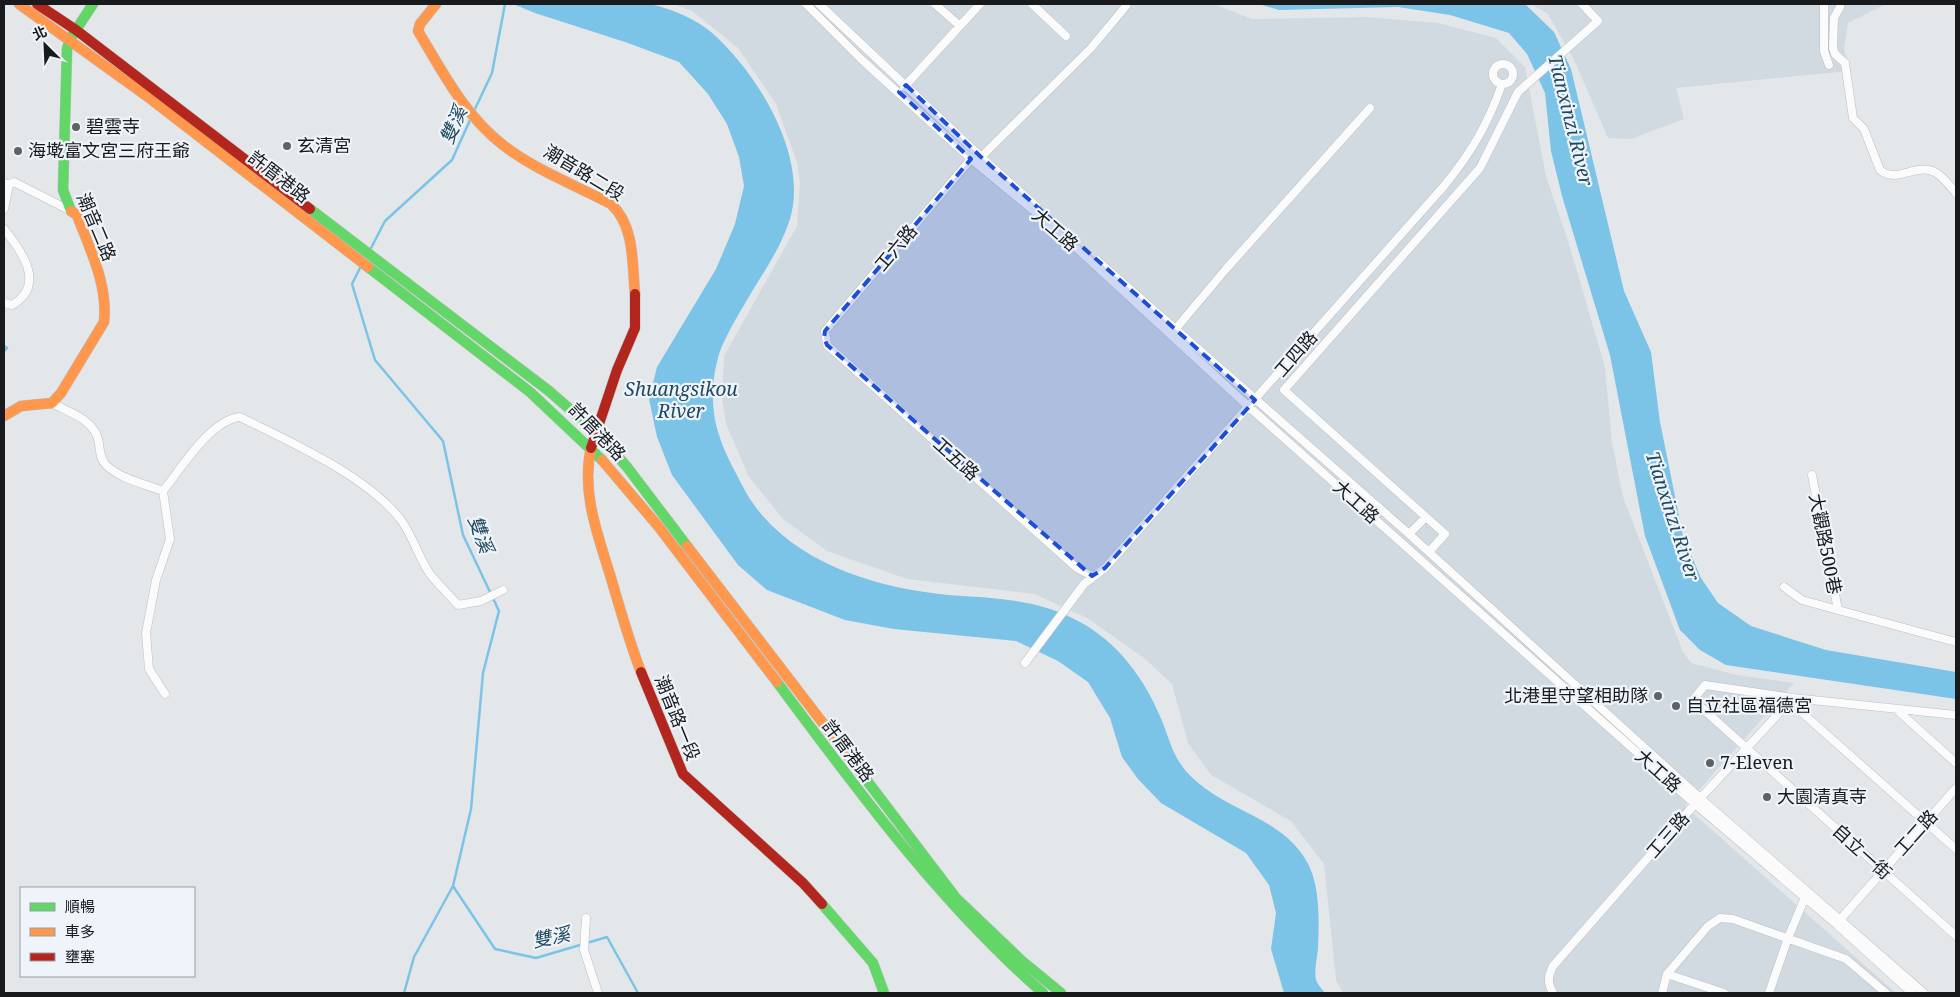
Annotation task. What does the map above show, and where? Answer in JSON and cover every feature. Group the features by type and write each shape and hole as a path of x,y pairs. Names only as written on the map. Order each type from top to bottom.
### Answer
{"street":[{"name":"許厝港路","path":"18,4 73,34 373,255 541,385 594,441 622,482 728,615 847,778 939,882 1022,961 1061,993"},
{"name":"許厝港路","path":"37,4 151,98 627,467 923,858 976,933 1043,993"},
{"name":"潮音二路","path":"52,403 61,393 104,322 107,310 105,293 77,215 69,210 63,190 67,49 73,34 93,4"},
{"name":"潮音路二段","path":"436,4 420,24 418,31 438,65 488,131 504,145 611,204 621,213 628,227 636,303 635,328 617,370 594,441"},
{"name":"大工路","path":"806,4 971,159 1057,230 1698,801 1838,922 1924,993"},
{"name":"大工路","path":"819,4 981,157 1173,333"},
{"path":"935,4 960,26"},
{"path":"899,92 980,4"},
{"path":"1032,4 1066,36"},
{"path":"1428,552 1445,534 1284,390 1480,168 1518,92 1598,21 1582,4"},
{"path":"1824,4 1824,51 1829,65"},
{"path":"981,157 1091,48 1126,6"},
{"path":"1840,7 1834,18 1835,54 1845,63 1854,118 1864,130 1880,170 1895,176 1928,170 1937,173 1956,193"},
{"name":"工四路","path":"1027,660 1092,576 1105,568 1252,404 1468,156 1495,106 1502,84"},
{"path":"1173,333 1226,268 1370,108"},
{"name":"工六路","path":"824,338 825,332 971,159"},
{"path":"4,209 6,184 14,182 69,210"},
{"path":"4,229 21,250 29,271 29,285 19,301 12,304 4,303"},
{"name":"工五路","path":"824,338 827,345 1078,568 1092,576"},
{"path":"4,416 21,406 52,403 90,424 98,437 102,460 106,465 115,472 163,491"},
{"name":"大工路","path":"1252,404 1409,534 1698,801"},
{"path":"166,694 149,669 146,633 156,580 170,539 163,491 213,430 230,418 240,417 304,449 361,484 384,501 402,521 429,572 458,605 488,598 500,592"},
{"name":"潮音路一段","path":"594,441 587,474 593,515 631,647 683,774 803,883 873,963 884,993"},
{"name":"大觀路500巷","path":"1812,475 1838,610 1956,642"},
{"path":"1409,534 1426,517"},
{"path":"1784,588 1802,600 1838,610"},
{"name":"自立一街","path":"1793,698 1705,685 1693,700 1956,936"},
{"path":"1793,698 1956,715"},
{"path":"1793,698 1799,710 1956,849"},
{"name":"工三路","path":"1553,993 1548,984 1553,966 1698,801 1793,698"},
{"path":"1896,709 1956,763"},
{"name":"工二路","path":"1838,922 1956,788"},
{"path":"1769,993 1806,894"},
{"path":"586,918 584,950 598,993"},
{"path":"1662,993 1667,974 1708,926 1720,918 1733,919 1846,960 1886,993"},
{"name":"大工路","path":"1838,922 1912,993"},
{"path":"1667,974 1724,993"}],"highlighted area":[{"path":"906,85 981,157 1255,400 1105,568 1092,576 827,345 824,338 825,331 971,159 899,92"}],"shaded area":[{"path":"673,4 1214,4 1252,19 1367,17 1438,23 1496,38 1525,67 1546,176 1569,244 1605,367 1612,442 1623,497 1683,652 1691,663 1737,675 1794,683 1685,806 1896,993 1343,993 1336,980 1324,864 1291,821 1211,775 1188,743 1172,684 1144,658 1087,618 1034,594 907,579 827,551 783,519 749,477 726,424 722,398 724,356 797,226 800,183 797,163 776,104 738,48 692,11"},
{"path":"1531,4 1886,4 1848,23 1844,48 1849,71 1676,88 1684,119 1631,139 1608,138 1575,62 1548,14"}],"water":[{"name":"Shuangsikou River","path":"637,3 662,7 684,15 705,27 745,69 775,117 792,169 794,195 790,219 782,239 728,334 720,351 714,377 713,397 716,426 729,460 758,511 779,532 803,550 830,565 859,577 919,591 1015,601 1047,608 1078,621 1106,640 1129,663 1138,676 1155,706 1174,753 1189,774 1223,800 1281,833 1294,844 1304,857 1314,878 1318,901 1319,926 1315,976 1325,993 1284,993 1271,949 1276,913 1269,885 1246,853 1161,803 1138,779 1122,757 1110,718 1088,682 1058,661 1016,641 894,629 845,620 767,590 738,565 672,475 657,437 649,399 657,367 716,269 735,224 744,186 739,157 727,124 708,94 679,62 513,4"},
{"name":"Tianxinzi River","path":"1259,4 1525,4 1554,32 1571,69 1624,291 1651,352 1660,422 1683,536 1701,578 1718,603 1751,626 1826,650 1956,672 1956,699 1726,665 1700,650 1680,630 1645,536 1610,355 1562,196 1551,151 1545,93 1527,54 1509,33 1450,15 1398,7 1279,10"}],"waterway":[{"name":"雙溪","path":"474,111 492,73 505,4"},
{"name":"雙溪","path":"370,250 385,221 452,160 471,118"},
{"name":"雙溪","path":"361,266 352,284 375,360 443,441 463,535 499,611 483,673 471,809 453,886 495,949 536,958 607,937 638,993"},
{"path":"4,346 7,348 4,351"},
{"path":"404,993 414,957 453,886"}],"traffic: fast":[{"path":"71,211 63,190 67,49 70,39 93,4"},
{"path":"310,209 549,391 597,433 627,467 687,546"},
{"path":"368,267 530,392 602,460"},
{"path":"777,682 870,805 935,884 969,922 1043,993"},
{"path":"855,765 956,898 1022,961 1061,993"},
{"path":"822,904 873,963 884,993"}],"traffic: slow":[{"path":"19,4 148,97 368,267"},
{"path":"436,4 420,24 418,31 455,92 477,121 515,154 542,170 611,204 619,213 628,234 631,246 635,294"},
{"path":"4,416 21,406 52,403 61,393 104,322 105,308 97,267 77,215 71,211"},
{"path":"591,448 588,481 592,514 641,672"},
{"path":"602,460 658,526 777,682"},
{"path":"687,546 855,765"}],"traffic: jam":[{"path":"37,4 76,30 310,209"},
{"path":"591,448 617,370 635,328 635,294"},
{"path":"641,672 683,774 803,883 822,904"}],"place":[{"name":"碧雲寺","path":"76,127"},
{"name":"玄清宮","path":"287,146"},
{"name":"海墘富文宮三府王爺","path":"18,151"},
{"name":"北港里守望相助隊","path":"1658,696"},
{"name":"自立社區福德宮","path":"1676,706"},
{"name":"7-Eleven","path":"1710,763"},
{"name":"大園清真寺","path":"1767,797"}]}
